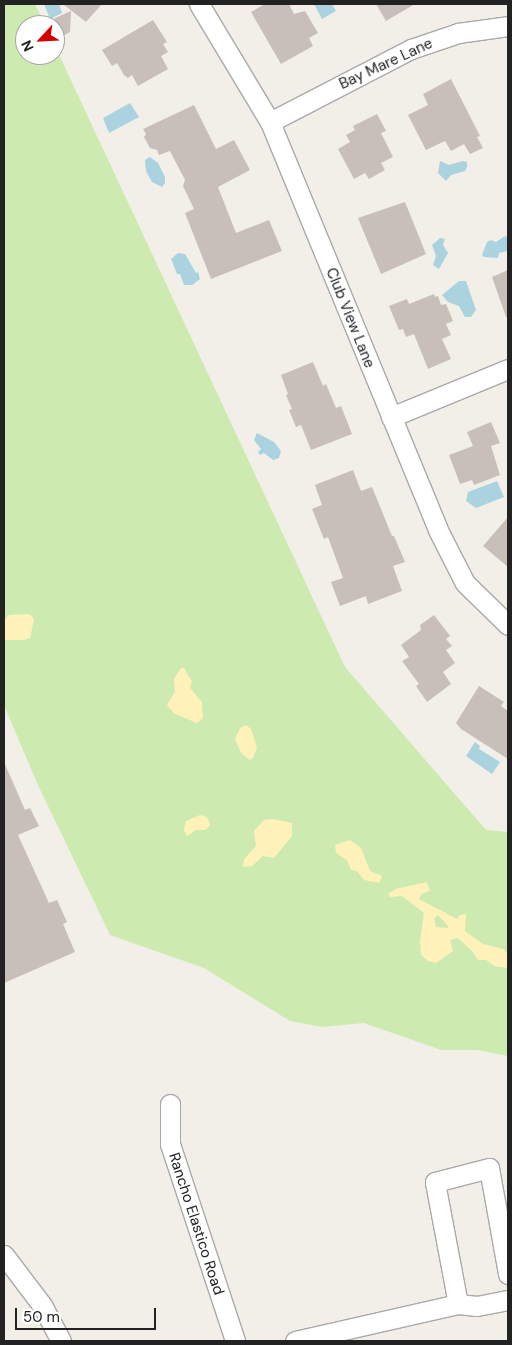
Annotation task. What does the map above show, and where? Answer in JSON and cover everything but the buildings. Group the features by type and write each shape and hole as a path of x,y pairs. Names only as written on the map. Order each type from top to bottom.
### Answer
{"street":[{"name":"Club View Lane","path":"199,4 270,122 438,530 465,583 508,625"},
{"name":"Bay Mare Lane","path":"270,122 411,49 458,33 508,26"},
{"path":"391,417 508,370"},
{"name":"Rancho Elastico Road","path":"170,1104 170,1144 234,1341"},
{"path":"458,1304 435,1182 489,1168 508,1274"},
{"path":"4,1256 42,1306 61,1341"},
{"path":"295,1341 458,1304 476,1306 508,1300"}],"green space":[{"path":"4,4 35,4 40,15 15,15 15,65 64,65 345,667 486,830 508,832 508,1056 477,1050 441,1050 364,1023 322,1027 290,1021 204,968 110,935 37,783 4,705"}],"sand":[{"path":"28,614 32,616 34,620 30,638 24,640 4,640 4,620 9,615"},
{"path":"181,668 184,668 192,681 190,688 202,702 203,718 197,723 175,714 167,705 175,692 174,679"},
{"path":"246,725 251,729 257,747 253,758 250,760 241,753 235,739 240,728"},
{"path":"200,815 207,817 210,825 206,830 196,830 187,836 184,830 186,821"},
{"path":"272,819 292,823 292,836 274,858 263,856 252,866 243,867 244,859 256,846 254,831 264,820"},
{"path":"350,840 361,848 370,871 382,876 379,883 364,880 357,871 351,870 347,860 336,853 335,845"},
{"path":"427,882 430,891 421,894 419,899 457,919 460,915 466,914 465,931 483,944 503,949 508,954 508,968 494,966 486,960 478,960 473,952 458,938 450,940 453,951 436,963 428,961 421,955 420,942 424,913 402,896 390,897 388,894 396,889","holes":["438,915 448,928 436,927 434,919"]}],"water":[{"path":"44,4 59,4 62,13 48,15"},
{"path":"314,4 332,4 336,11 322,19"},
{"path":"130,103 139,117 109,133 103,118"},
{"path":"150,157 158,163 165,177 165,183 162,187 152,182 146,171 145,160"},
{"path":"440,161 449,165 463,161 467,162 467,167 465,171 451,175 446,181 438,173"},
{"path":"505,236 508,237 508,251 499,253 498,258 484,257 482,255 487,242 491,240 496,242"},
{"path":"440,238 445,239 443,245 448,253 439,269 433,265 436,256 432,245"},
{"path":"178,253 185,254 196,273 198,272 200,279 192,285 184,285 180,274 177,274 171,259"},
{"path":"459,281 466,281 476,310 471,317 465,317 459,306 448,302 442,295"},
{"path":"257,433 274,442 281,451 279,458 273,460 264,453 260,455 258,452 261,449 254,440"},
{"path":"497,481 504,497 476,508 466,501 468,492"},
{"path":"475,742 480,746 479,749 500,762 492,774 466,756"}]}
